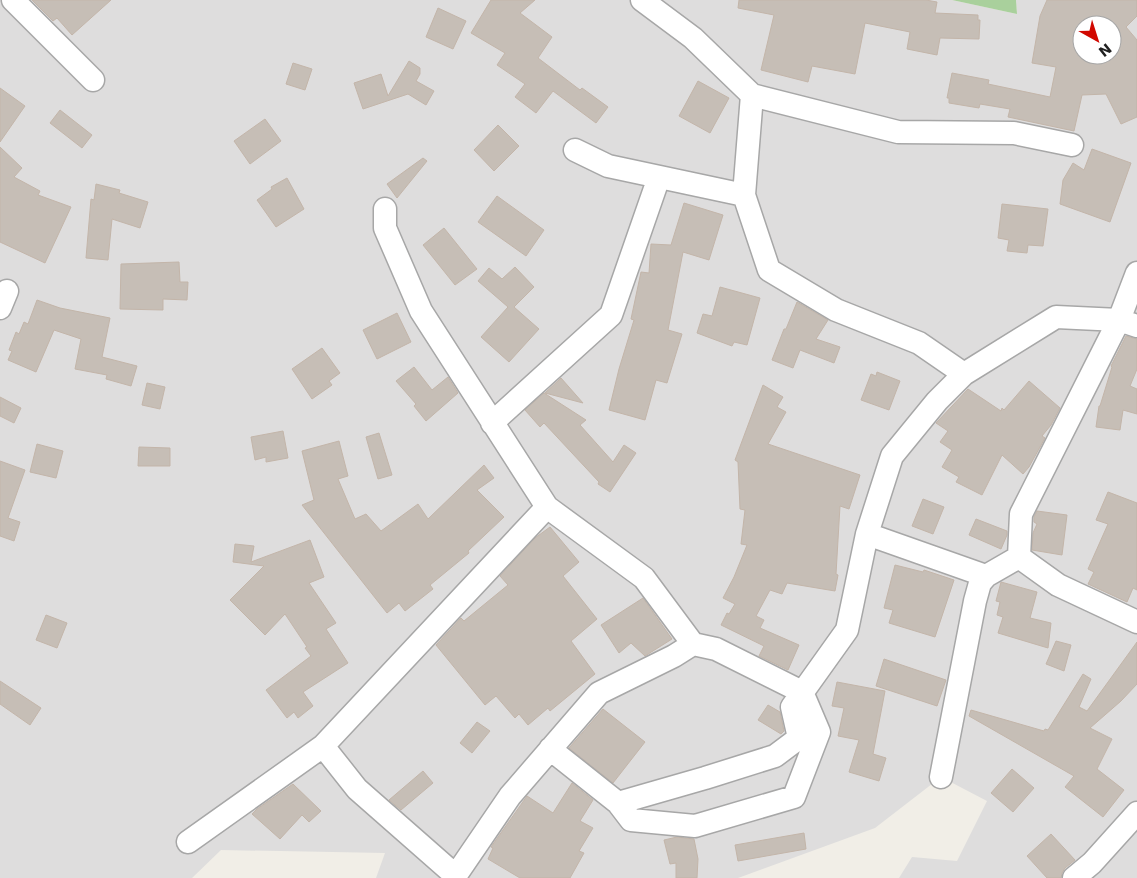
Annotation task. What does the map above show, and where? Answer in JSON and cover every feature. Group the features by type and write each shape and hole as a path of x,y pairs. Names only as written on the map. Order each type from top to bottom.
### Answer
{"street":[{"path":"13,0 93,80"},
{"path":"642,0 694,38 752,95 898,132 1014,133 1072,145"},
{"path":"752,95 744,196 769,270 836,310 919,343 964,374"},
{"path":"576,150 608,166 744,196"},
{"path":"492,423 611,315 659,177"},
{"path":"385,209 385,228 421,311 548,507 644,578 693,644 716,649 802,692 820,732 794,797 695,826 631,820 618,803 550,749"},
{"path":"1019,557 1021,514 1128,323 1137,274"},
{"path":"618,803 775,756 800,738 792,707 847,630 867,534 892,456 938,401 964,374 1056,317 1128,323"},
{"path":"188,842 323,746 548,507"},
{"path":"867,534 986,576"},
{"path":"941,777 980,582 986,576 1019,557"},
{"path":"1019,557 1058,585 1137,622"},
{"path":"323,746 357,789 455,877 510,796 599,693 674,656 693,644"},
{"path":"1074,878 1092,863 1137,813"}],"shaded area":[{"path":"0,0 952,0 1017,14 1016,0 1137,0 1137,878 899,878 912,857 957,861 987,801 941,777 875,828 738,878 376,878 385,853 221,850 192,878 0,878"}],"green space":[{"path":"952,0 1016,0 1017,14"}],"building":[{"path":"32,0 111,0 72,35 57,18 53,21"},
{"path":"491,0 535,0 520,13 552,37 538,58 580,90 582,88 608,107 596,123 553,91 536,113 515,97 525,84 497,65 505,53 471,33"},
{"path":"739,0 926,0 937,2 935,13 978,15 978,20 980,20 979,39 940,38 937,55 907,49 910,32 865,23 855,74 812,66 808,82 761,70 774,15 738,8"},
{"path":"1047,0 1137,0 1137,16 1126,27 1137,40 1137,117 1121,124 1106,94 1082,95 1074,131 1008,117 1010,109 980,104 979,108 949,103 949,98 947,98 952,73 989,80 988,84 1050,97 1056,67 1032,63 1040,16"},
{"path":"438,8 466,21 453,49 426,37"},
{"path":"409,61 420,68 420,74 416,81 434,91 426,105 408,94 363,109 354,83 381,74 388,96"},
{"path":"293,63 312,69 305,90 286,84"},
{"path":"698,81 729,98 710,133 679,116"},
{"path":"0,88 25,106 0,142"},
{"path":"60,110 92,135 82,148 50,123"},
{"path":"265,119 281,141 250,164 234,141"},
{"path":"498,125 519,146 494,171 474,150"},
{"path":"0,147 22,168 14,177 40,191 38,195 71,207 45,263 0,242"},
{"path":"1092,149 1131,163 1110,222 1060,204 1063,180 1073,163 1084,170"},
{"path":"423,158 427,161 397,198 387,184"},
{"path":"287,178 304,209 276,227 257,200 272,189 271,187"},
{"path":"96,184 120,190 119,193 148,202 140,228 112,219 108,260 86,258 91,199 94,200"},
{"path":"497,196 544,230 526,256 478,222"},
{"path":"684,203 723,215 709,260 683,252 668,330 682,334 667,383 656,380 645,420 609,410 634,320 631,319 641,272 649,273 651,244 671,245"},
{"path":"1002,204 1048,209 1043,246 1028,245 1027,253 1007,251 1009,240 998,238"},
{"path":"444,228 477,269 455,285 423,245"},
{"path":"179,262 180,282 188,282 187,300 163,299 163,310 120,309 121,264"},
{"path":"515,267 534,287 514,307 539,329 509,362 481,337 508,307 478,281 489,268 502,279"},
{"path":"720,287 760,298 747,345 734,342 732,346 697,333 703,314 712,316"},
{"path":"37,300 60,308 110,318 102,357 137,366 131,386 106,379 107,375 75,369 81,339 54,330 36,372 8,360 12,351 9,350 16,332 19,334 24,322 28,324"},
{"path":"797,302 828,320 816,339 840,347 834,363 800,350 793,368 772,360"},
{"path":"397,313 411,342 377,359 363,330"},
{"path":"1126,336 1137,339 1137,369 1130,386 1137,389 1137,414 1123,410 1120,430 1096,427 1099,406 1111,366"},
{"path":"322,348 340,373 329,381 332,385 312,399 292,369"},
{"path":"414,367 432,390 448,377 458,393 426,421 414,406 416,404 396,381"},
{"path":"877,372 900,381 889,410 861,400 871,374 876,376"},
{"path":"561,378 583,403 545,393"},
{"path":"1029,381 1060,408 1051,425 1042,436 1045,438 1029,467 1023,474 1002,455 982,495 956,482 959,477 942,467 952,450 940,442 948,431 936,423 968,389 1001,411 1002,408 1004,410"},
{"path":"147,383 165,387 160,409 142,405"},
{"path":"763,385 783,397 777,407 786,412 768,444 860,475 849,509 840,506 836,574 838,575 835,591 787,583 782,594 770,590 756,616 764,620 760,628 799,645 788,670 759,656 764,646 721,625 727,613 729,614 735,604 723,598 747,545 741,544 745,510 740,509 738,462 735,460"},
{"path":"544,393 586,420 580,425 613,462 624,445 636,453 610,492 598,484 599,482 544,423 540,427 525,410"},
{"path":"0,397 21,408 14,423 0,416"},
{"path":"283,431 288,458 266,462 266,457 255,460 251,437"},
{"path":"379,433 392,475 378,479 366,437"},
{"path":"339,441 348,476 338,479 355,519 366,514 381,531 418,504 428,519 484,465 494,478 477,490 504,517 468,551 469,553 430,585 433,589 405,611 399,603 387,613 302,505 314,500 302,451"},
{"path":"37,444 63,451 56,478 30,472"},
{"path":"139,447 170,448 170,466 138,466"},
{"path":"0,461 25,470 8,518 20,522 14,541 0,536"},
{"path":"1108,492 1137,503 1137,590 1133,588 1127,602 1088,584 1094,572 1088,569 1108,524 1096,520"},
{"path":"923,499 944,507 933,534 912,526"},
{"path":"1037,511 1067,515 1062,555 1032,550 1033,533 1037,524 1034,522 1034,517"},
{"path":"976,519 1007,531 1001,549 969,535"},
{"path":"550,527 579,562 563,576 597,619 571,641 595,674 550,711 548,708 528,725 519,714 515,718 496,696 485,705 436,645 461,618 464,621 508,585 500,576 535,538"},
{"path":"310,540 324,577 309,583 336,623 326,629 348,663 303,692 313,706 298,718 294,712 287,718 266,690 311,656 285,614 265,635 230,600 264,566 233,562 235,544 254,546 251,562"},
{"path":"895,565 923,572 924,570 954,580 935,637 889,623 893,610 884,608"},
{"path":"1001,582 1037,592 1030,618 1051,623 1048,648 998,633 1003,617 997,615 1000,602 996,601"},
{"path":"643,598 672,639 645,656 631,643 619,653 601,625"},
{"path":"46,615 67,623 57,648 36,640"},
{"path":"1056,641 1071,645 1064,671 1046,664"},
{"path":"1137,642 1137,684 1090,728 1112,739 1097,769 1124,790 1103,817 1065,787 1074,776 969,716 971,710 1044,731 1045,729 1048,730 1083,674 1091,679 1079,707 1087,711"},
{"path":"884,659 946,680 937,706 876,686"},
{"path":"0,681 41,708 30,725 0,704"},
{"path":"837,682 885,691 873,754 886,758 879,781 849,772 859,740 838,736 844,708 832,706"},
{"path":"768,705 780,712 784,731 781,734 758,720"},
{"path":"603,709 645,742 613,783 569,748"},
{"path":"477,722 490,731 472,753 460,743"},
{"path":"1012,769 1034,788 1013,812 991,793"},
{"path":"423,771 433,783 401,810 389,800"},
{"path":"572,783 593,800 580,821 593,828 579,851 584,853 570,878 520,878 488,859 493,848 491,847 527,796 553,813"},
{"path":"293,784 321,811 309,822 302,815 280,839 252,814"},
{"path":"804,833 806,849 738,861 735,845"},
{"path":"1051,834 1075,860 1065,868 1061,878 1047,878 1027,856"},
{"path":"677,837 694,839 698,859 697,878 676,878 676,863 670,864 664,840"}]}
